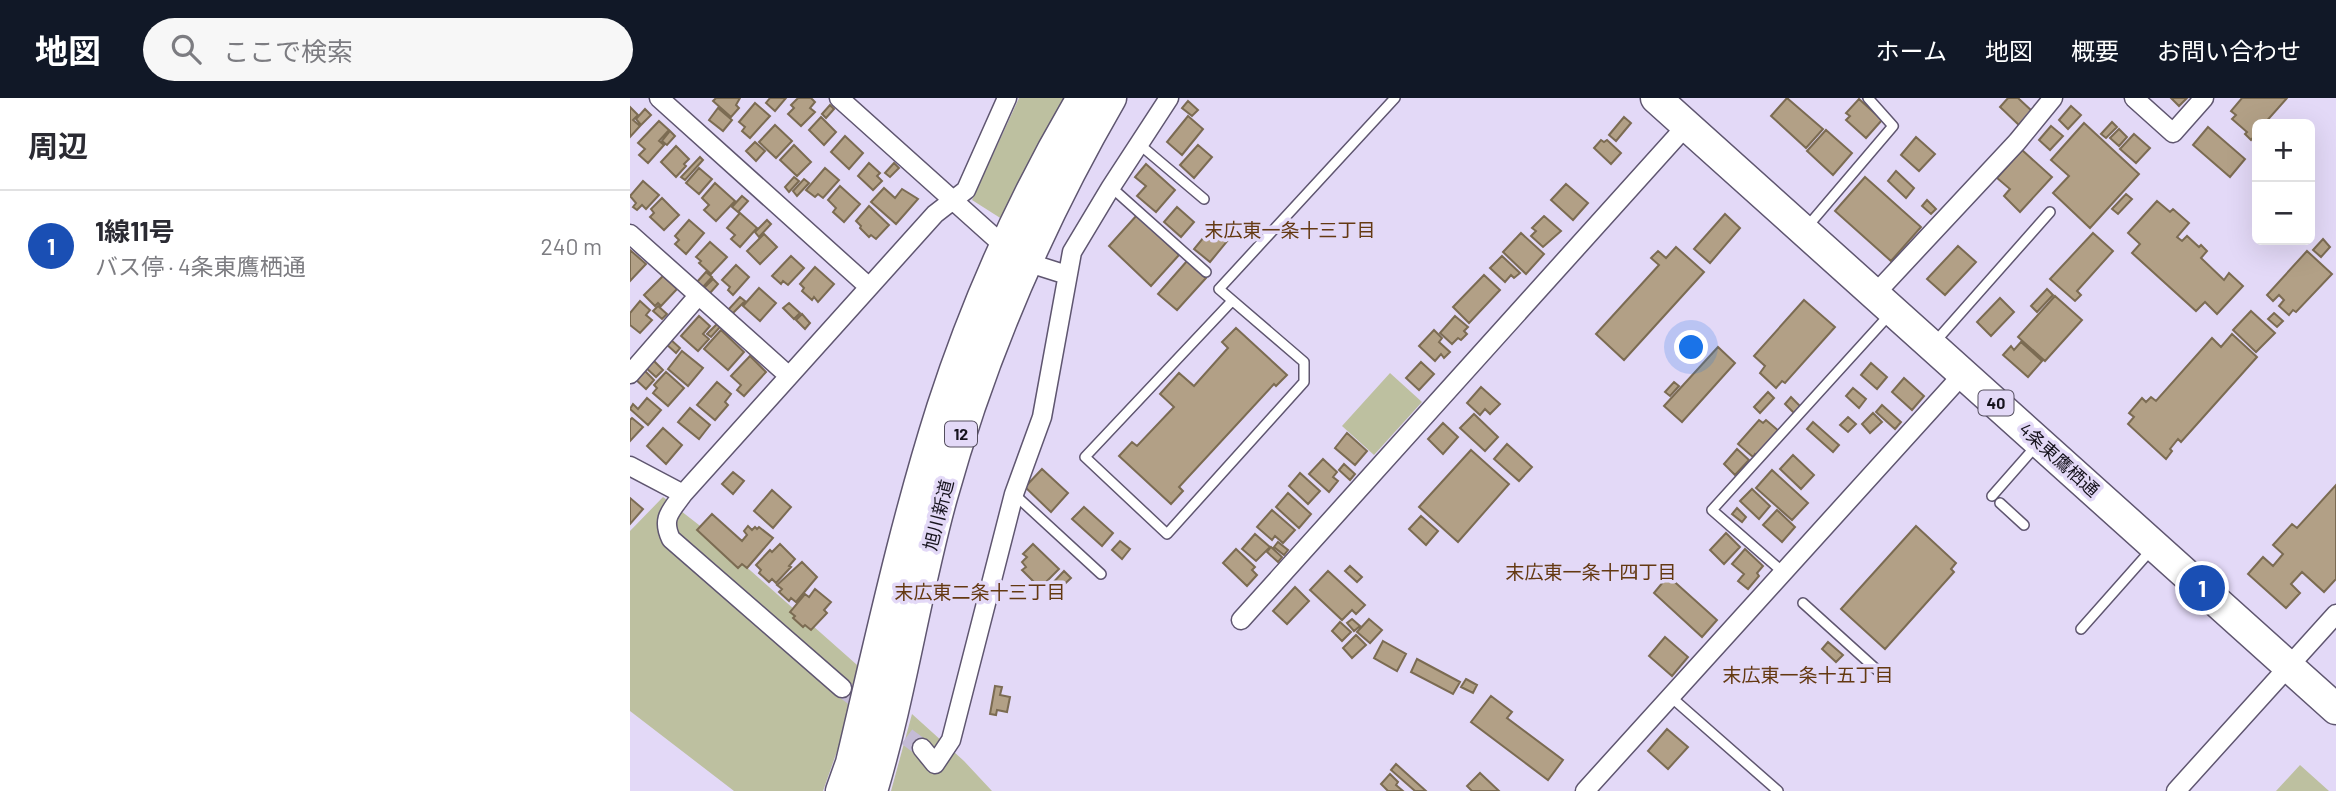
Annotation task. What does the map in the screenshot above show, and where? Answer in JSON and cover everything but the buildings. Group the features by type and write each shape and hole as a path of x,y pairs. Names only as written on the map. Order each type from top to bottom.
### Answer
{"highway":[{"name":"旭川新道","path":"1015,254 1033,186 1082,98"},
{"name":"旭川新道","path":"853,788 920,478 973,322 1015,254 1049,211 1111,98"},
{"name":"4条東鷹栖通","path":"1657,98 2336,709"}],"street":[{"path":"659,98 869,287"},
{"path":"839,98 952,202 1015,254 1067,275"},
{"path":"842,688 671,539 665,528 668,515 683,494 935,214 966,190 1007,98"},
{"path":"922,748 935,764 951,740 1014,494 1042,417 1072,251 1169,98"},
{"path":"1884,302 2053,98"},
{"path":"2134,98 2173,133 2203,98"},
{"path":"1241,620 1687,125"},
{"path":"630,234 789,376"},
{"path":"630,374 698,296"},
{"path":"1585,791 1964,374"},
{"path":"630,466 683,494"},
{"path":"2176,791 2336,614"}],"lane":[{"path":"1232,301 1085,457 1167,534 1304,382 1304,362 1219,289 1395,98"},
{"path":"1804,230 1893,126 1868,98"},
{"path":"1139,144 1204,200"},
{"path":"1111,187 1206,272"},
{"path":"1931,345 2050,212"},
{"path":"1784,573 1712,510 1884,302"},
{"path":"1992,496 2040,442"},
{"path":"1014,494 1101,574"},
{"path":"2000,503 2024,525"},
{"path":"2081,629 2154,546"},
{"path":"1803,603 1887,679"},
{"path":"1671,697 1778,791"}],"green space":[{"path":"1019,98 1064,98 1005,221 972,200"},
{"path":"1390,373 1422,402 1374,455 1342,426"},
{"path":"663,497 699,525 865,672 823,791 734,791 630,711 630,531"},
{"path":"912,714 964,761 992,791 891,791"},
{"path":"2300,765 2329,791 2276,791"}],"tunnel":[{"path":"842,688 922,748"}],"place":[{"name":"1線11号","path":"2202,588"}],"district":[{"name":"末広東一条十三丁目","path":"1290,230"},
{"name":"末広東一条十四丁目","path":"1591,572"},
{"name":"末広東二条十三丁目","path":"980,592"},
{"name":"末広東一条十五丁目","path":"1808,675"}]}
